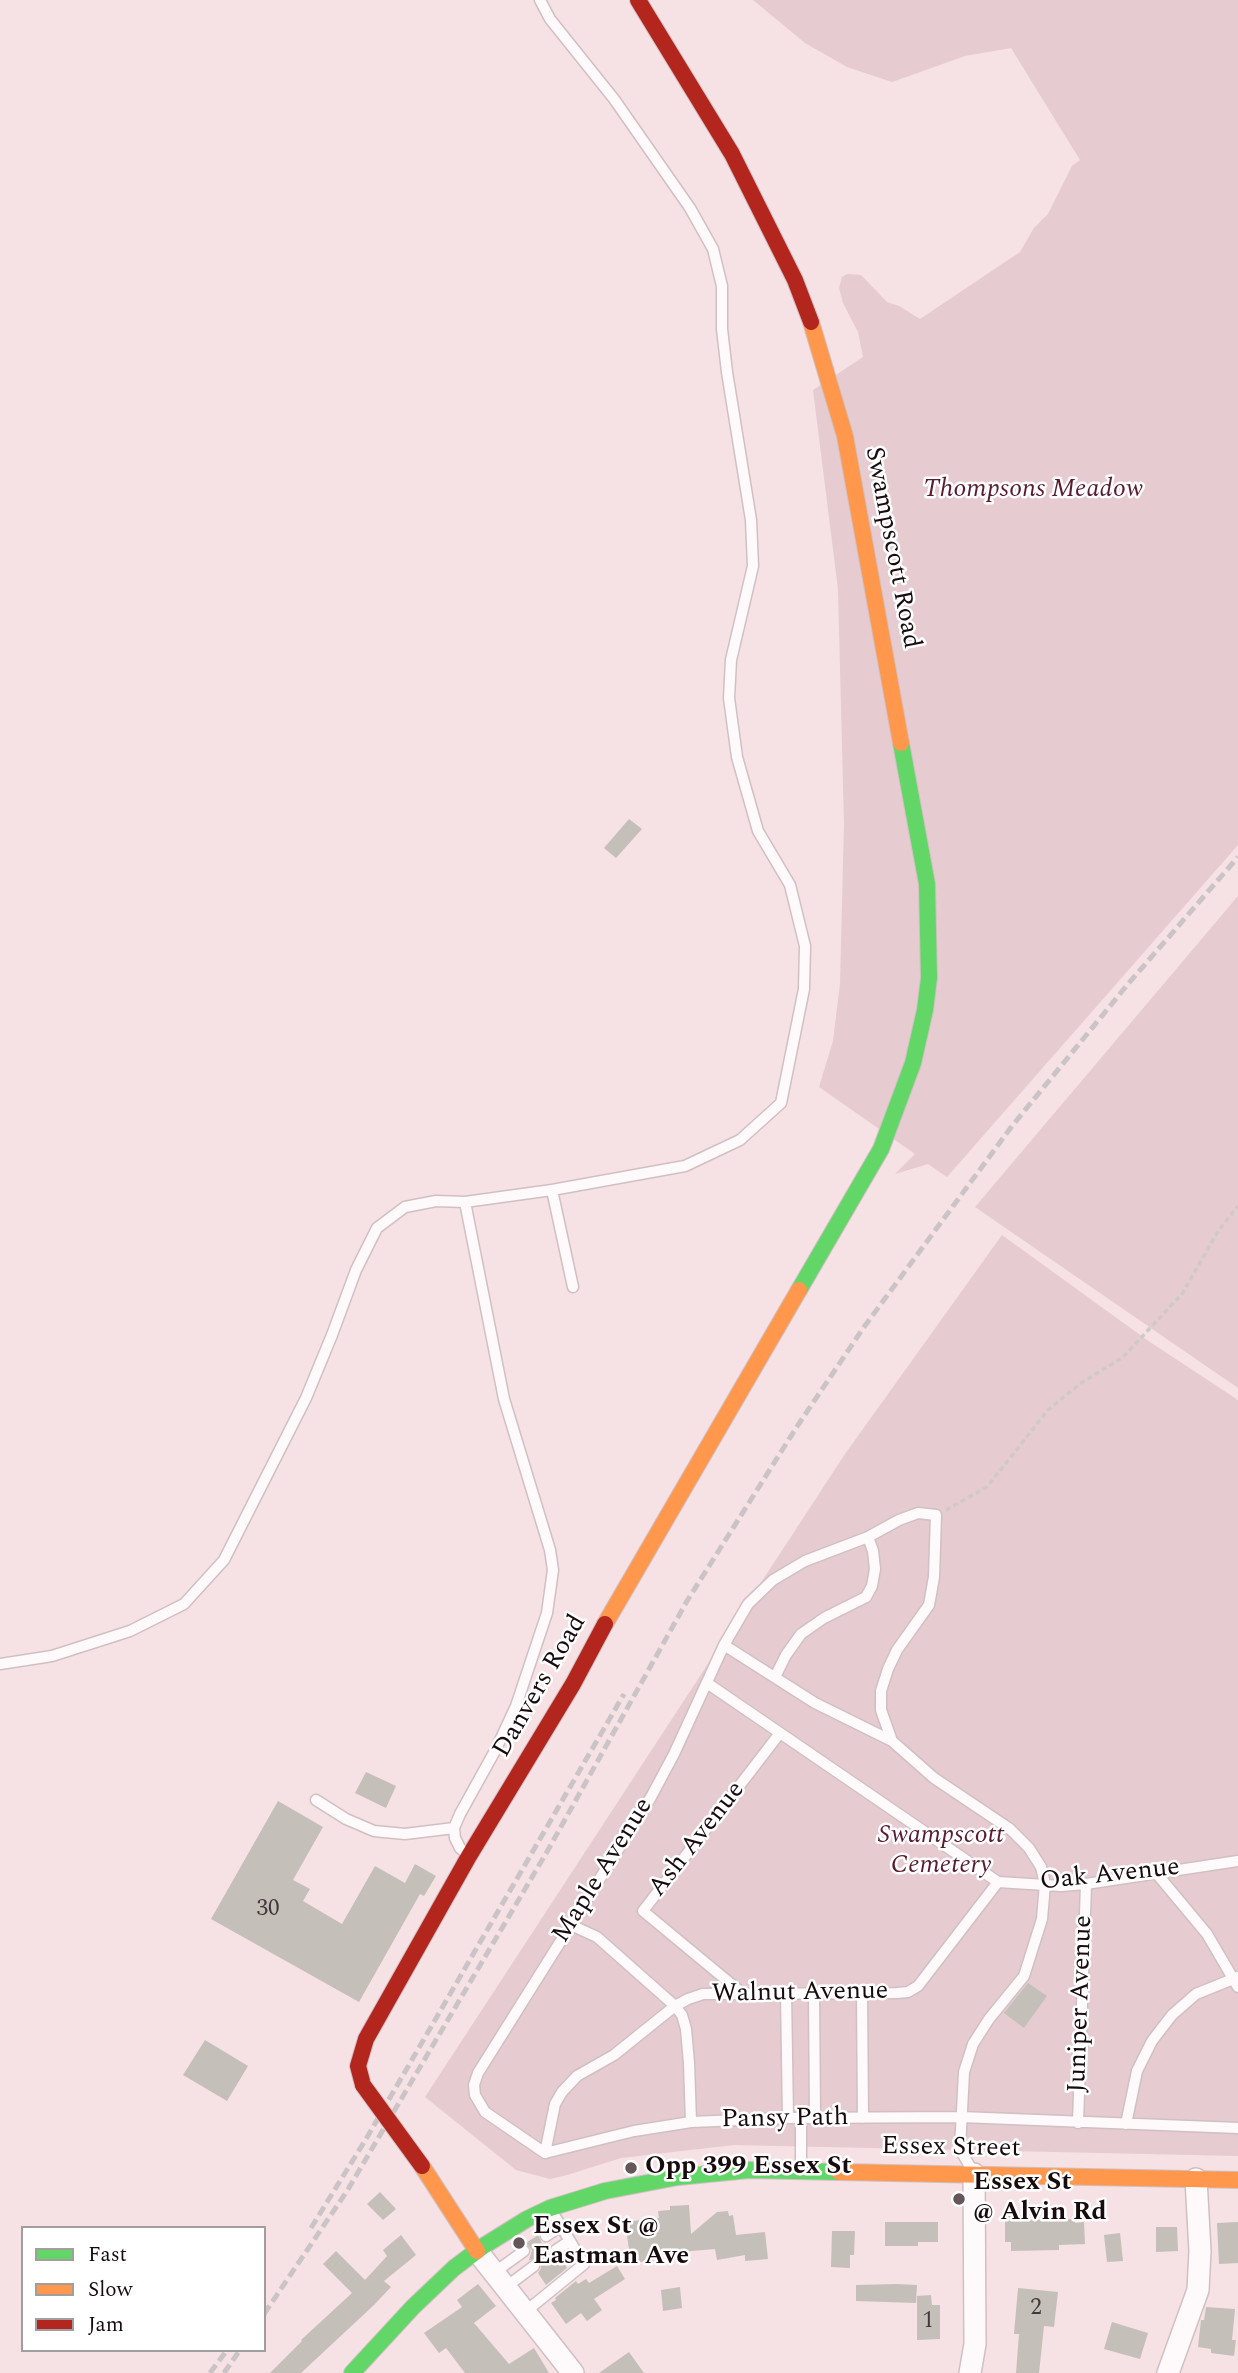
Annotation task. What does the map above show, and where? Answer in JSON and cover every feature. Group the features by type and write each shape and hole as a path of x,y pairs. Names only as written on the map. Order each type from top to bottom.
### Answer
{"street":[{"name":"Swampscott Road","path":"638,0 732,154 795,280 808,313 845,436 927,884 929,978 925,1010 913,1063 884,1143"},
{"name":"Danvers Road","path":"477,2251 422,2166 363,2085 358,2066 366,2039 469,1856 573,1684 596,1639 884,1143"},
{"name":"Essex Street","path":"352,2373 413,2307 454,2268 477,2251 527,2219 550,2208 604,2191 678,2177 749,2170 1238,2180"},
{"path":"970,2373 975,2344 974,2174"},
{"path":"1168,2373 1198,2290 1200,2251 1196,2179"},
{"path":"477,2251 573,2373"}],"lane":[{"path":"0,1664 52,1656 130,1631 184,1604 224,1560 306,1398 356,1270 377,1228 405,1207 436,1201 465,1202 552,1190 685,1166 740,1140 781,1102 804,989 806,946 790,885 758,831 737,757 729,698 731,660 753,566 751,520 725,361 722,286 713,249 690,208 614,99 550,19 540,0"},
{"path":"552,1190 573,1287"},
{"path":"465,1202 504,1399 550,1550 553,1570 547,1613 516,1706 454,1828 460,1848 469,1856"},
{"name":"Maple Avenue","path":"545,2153 485,2112 474,2091 478,2073 651,1797 674,1754 724,1645 748,1604 773,1580 805,1561 868,1537 918,1513 936,1515"},
{"path":"892,1741 881,1710 881,1691 897,1650 929,1605 934,1577 936,1515"},
{"path":"775,1677 801,1634 824,1618 866,1597 872,1586 875,1569 868,1537"},
{"path":"724,1645 815,1703 892,1741 934,1778 1010,1829 1029,1848 1041,1867 1045,1884 1042,1919 1024,1976 984,2028 974,2044 964,2072 961,2149 974,2174"},
{"path":"707,1684 998,1882"},
{"name":"Ash Avenue","path":"742,1993 643,1911 780,1733"},
{"path":"316,1800 346,1819 374,1831 405,1834 454,1828"},
{"name":"Oak Avenue","path":"998,1882 1061,1886 1086,1884 1238,1861"},
{"path":"1125,2124 1138,2071 1152,2041 1172,2015 1196,1994 1236,1981 1207,1934 1157,1874"},
{"name":"Walnut Avenue","path":"545,2153 555,2104 562,2092 577,2076 614,2055 675,2006 703,1994 908,1992 918,1986 998,1882"},
{"name":"Juniper Avenue","path":"1078,2123 1086,1884"},
{"path":"572,1925 597,1937 682,2015 686,2029 691,2122"},
{"path":"862,1992 863,2118"},
{"path":"786,1993 788,2118"},
{"path":"814,1993 815,2118"},
{"path":"801,2171 802,2117"},
{"name":"Pansy Path","path":"545,2153 634,2131 691,2122 802,2117 961,2117 1238,2128"},
{"path":"525,2312 583,2264 550,2208"},
{"path":"546,2236 561,2226"},
{"path":"556,2250 570,2241"},
{"path":"500,2280 524,2251"},
{"path":"500,2280 534,2266"}],"path":[{"path":"936,1515 987,1488 1048,1410 1081,1383 1122,1358 1182,1294 1219,1231 1238,1206"}],"green space":[{"name":"Thompsons Meadow","path":"753,0 1238,0 1238,845 947,1177 928,1164 895,1174 915,1154 819,1087 833,1041 840,984 844,824 838,589 813,390 863,357 858,332 843,303 839,288 842,277 847,274 861,275 887,302 920,319 1020,252 1034,228 1048,214 1072,166 1080,160 1011,48 965,56 892,82 847,67 805,43"},
{"path":"1238,896 1238,1388 975,1207"},
{"name":"Swampscott Cemetery","path":"1002,1235 1147,1340 1238,1400 1238,2156 734,2145 621,2158 550,2179 516,2170 425,2097 845,1454"}],"building":[{"path":"629,819 642,829 616,858 604,848"},
{"path":"366,1772 396,1786 386,1808 355,1793"},
{"path":"278,1801 323,1827 293,1880 310,1889 303,1901 342,1924 375,1866 405,1883 415,1864 436,1876 424,1896 420,1894 359,2002 211,1919"},
{"path":"1028,1983 1047,1996 1024,2028 1004,2013"},
{"path":"205,2040 248,2066 227,2101 183,2075"},
{"path":"380,2192 396,2209 383,2220 367,2204"},
{"path":"689,2205 691,2234 717,2212 728,2211 729,2216 733,2215 736,2235 765,2232 768,2259 745,2261 745,2255 717,2260 715,2249 656,2254 657,2260 631,2263 625,2222 659,2218 658,2211 670,2210 670,2206"},
{"path":"1029,2215 1029,2220 1075,2219 1075,2223 1084,2222 1085,2244 1059,2245 1059,2250 1011,2251 1011,2242 1005,2242 1005,2216"},
{"path":"885,2222 938,2222 938,2242 918,2242 918,2246 885,2246"},
{"path":"1238,2222 1238,2263 1219,2264 1217,2223"},
{"path":"1156,2227 1177,2227 1178,2251 1156,2252"},
{"path":"832,2231 855,2231 854,2255 850,2255 850,2268 831,2267"},
{"path":"1120,2233 1123,2261 1107,2262 1104,2235"},
{"path":"401,2235 416,2255 384,2281 391,2287 374,2305 301,2373 270,2373 352,2293 323,2264 336,2251 365,2280 387,2256 383,2250"},
{"path":"538,2235 542,2243 551,2244 548,2250 550,2255 560,2257 567,2268 546,2285 538,2273 541,2262 536,2259 529,2260 532,2250 526,2243"},
{"path":"617,2266 625,2279 594,2299 602,2310 587,2321 581,2313 566,2324 551,2303 555,2298 576,2281 578,2284 586,2279 589,2283"},
{"path":"478,2284 496,2306 474,2323 509,2364 534,2348 549,2373 465,2373 446,2348 439,2353 424,2333 462,2307 457,2300"},
{"path":"856,2285 917,2285 916,2303 856,2301"},
{"path":"680,2287 682,2308 663,2311 661,2290"},
{"path":"1018,2288 1058,2292 1054,2327 1044,2326 1039,2373 1016,2373 1019,2334 1014,2334"},
{"path":"931,2295 932,2305 940,2305 940,2339 917,2340 917,2296"},
{"path":"1206,2307 1235,2309 1232,2340 1236,2340 1234,2356 1211,2353 1211,2349 1198,2347 1201,2320 1204,2320"},
{"path":"1112,2322 1148,2333 1140,2359 1104,2349"},
{"path":"629,2352 644,2373 599,2373"}],"railway":[{"path":"266,2311 347,2191 548,1850 687,1601 798,1425 864,1327 1012,1126 1128,984 1238,857"},
{"path":"311,2228 366,2139 624,1694"},
{"path":"210,2373 226,2352"},
{"path":"224,2373 239,2352"}],"traffic: fast":[{"path":"799,1290 881,1149 913,1063 925,1010 929,978 927,884 901,743"},
{"path":"352,2373 413,2307 454,2268 482,2247 550,2208 605,2191 678,2177 749,2170 839,2172"}],"traffic: slow":[{"path":"811,322 845,436 901,743"},
{"path":"605,1624 799,1290"},
{"path":"422,2166 477,2251"},
{"path":"839,2172 1238,2180"}],"traffic: jam":[{"path":"638,0 732,154 795,280 811,322"},
{"path":"363,2085 358,2066 366,2039 469,1856 573,1684 605,1624"},
{"path":"363,2085 422,2166"}],"place":[{"name":"Opp 399 Essex St","path":"631,2168"},
{"name":"Essex St @ Alvin Rd","path":"959,2199"},
{"name":"Essex St @ Eastman Ave","path":"519,2243"}]}
